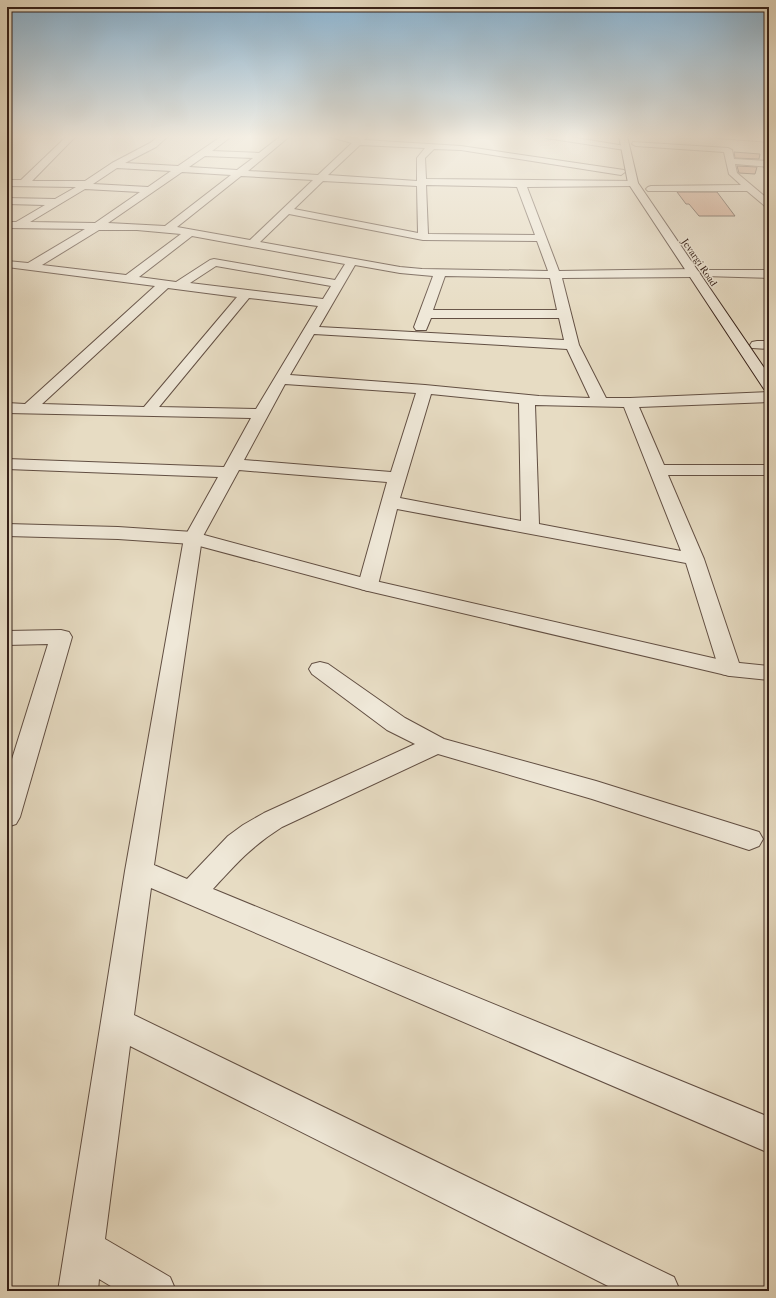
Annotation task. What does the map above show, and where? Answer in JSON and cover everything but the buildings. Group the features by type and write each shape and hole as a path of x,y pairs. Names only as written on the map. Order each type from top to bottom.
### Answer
{"street":[{"path":"7,232 12,225 65,197"},
{"path":"30,267 140,197"},
{"path":"168,229 209,197"},
{"path":"253,243 303,197"},
{"path":"422,197 423,237"},
{"path":"526,197 555,275 572,345 600,402"},
{"path":"647,197 702,272 769,386"},
{"path":"657,197 660,202"},
{"path":"759,197 769,205"},
{"path":"7,201 56,202"},
{"path":"287,211 423,237 542,238"},
{"path":"12,225 168,229 400,270 440,273 555,275 702,272 769,274"},
{"path":"128,279 190,232"},
{"path":"179,285 214,262 338,284"},
{"path":"78,1291 139,871 193,538 280,379 352,262"},
{"path":"7,264 327,303"},
{"name":"Jevargi Road","path":"702,272 717,287"},
{"path":"418,336 440,273"},
{"path":"29,408 165,284"},
{"path":"148,411 246,294"},
{"path":"426,314 564,314"},
{"path":"310,330 572,345"},
{"path":"280,379 426,389 527,400 630,403 769,397"},
{"path":"368,585 390,502 426,389"},
{"path":"527,400 530,528"},
{"path":"630,403 694,559 730,669"},
{"path":"7,408 261,414"},
{"path":"7,464 232,468 398,478"},
{"path":"658,470 769,470"},
{"path":"390,502 694,559"},
{"path":"7,530 118,533 193,538 368,585 730,669 769,673"},
{"path":"7,638 61,637 7,817"},
{"path":"320,669 396,724 436,745 596,791 749,839"},
{"path":"192,893 238,844 253,832 273,820 436,745"},
{"path":"139,871 769,1136"},
{"path":"117,1023 660,1291"},
{"path":"84,1248 156,1291"}]}
